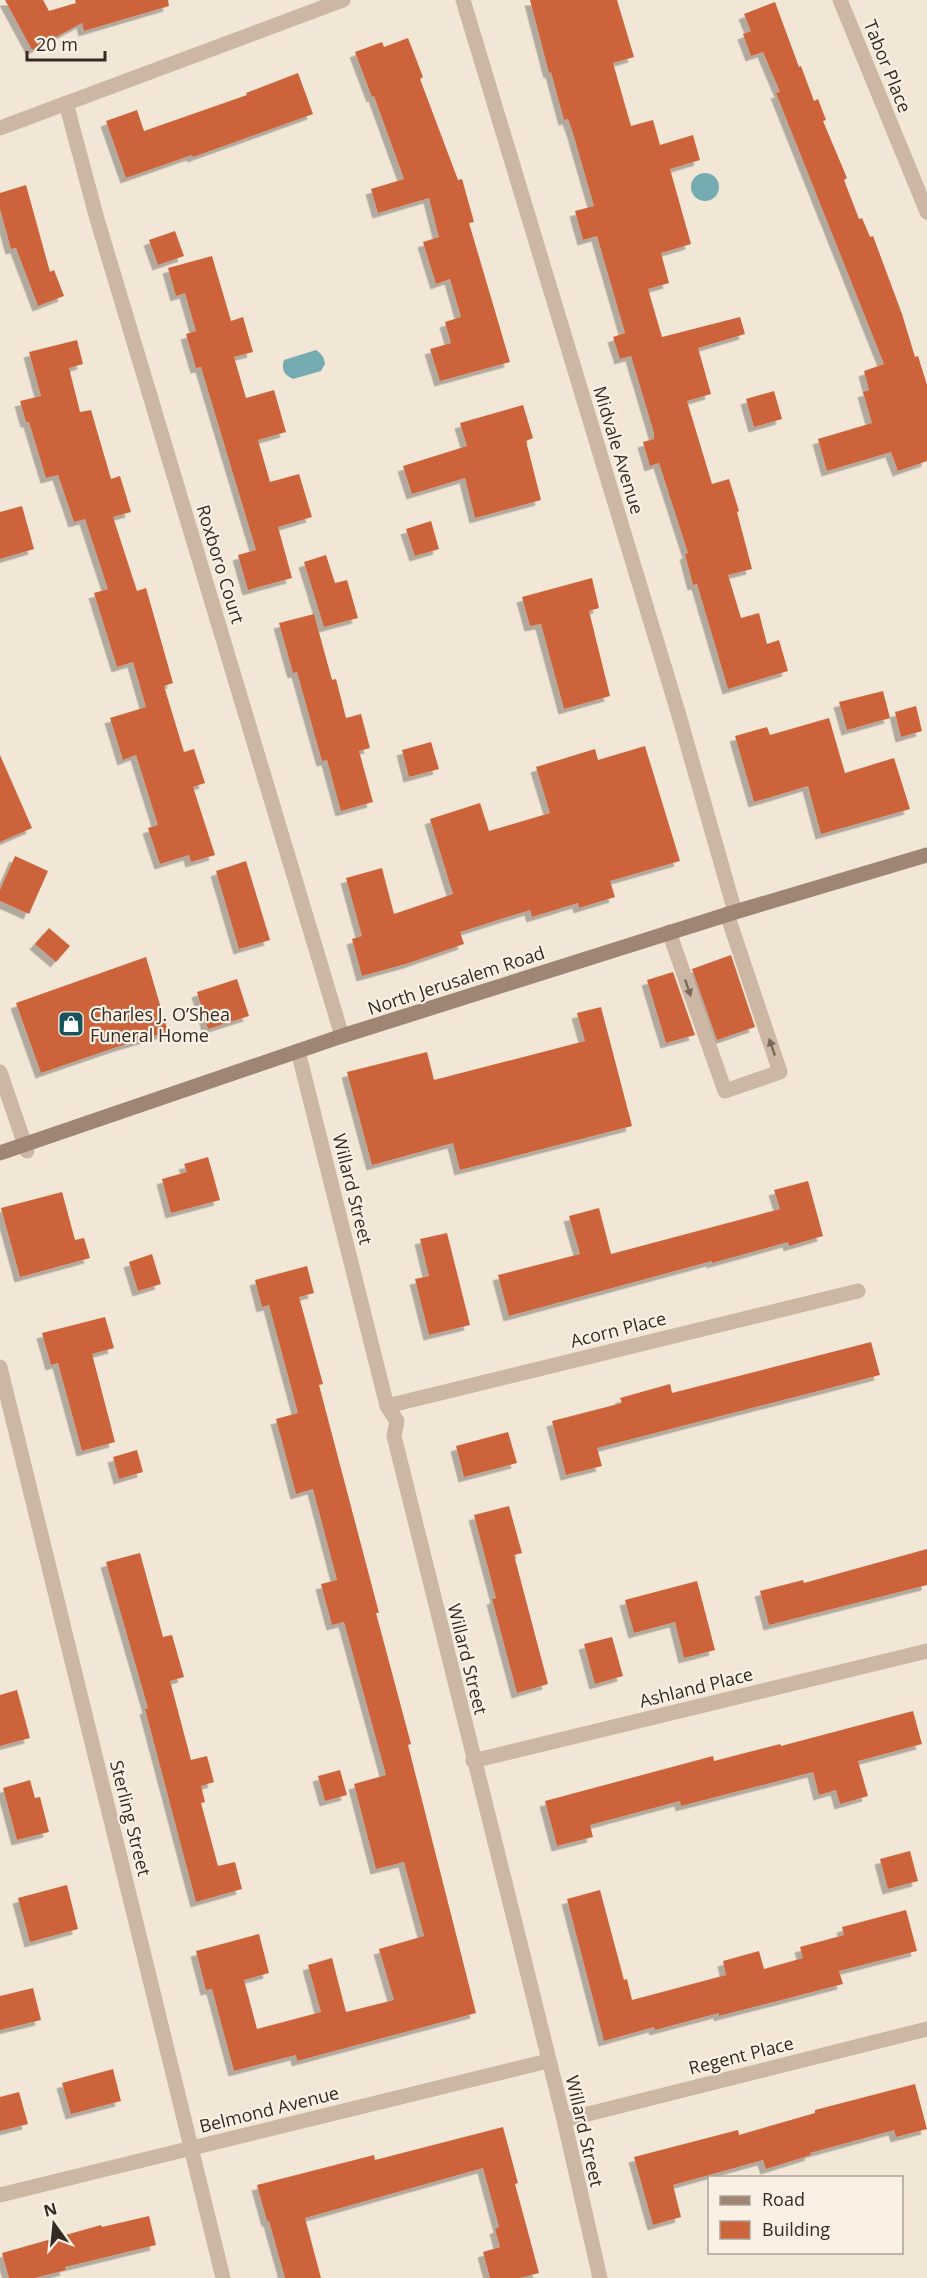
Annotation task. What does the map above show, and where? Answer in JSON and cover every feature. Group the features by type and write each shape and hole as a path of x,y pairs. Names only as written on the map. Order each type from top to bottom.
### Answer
{"main road":[{"name":"North Jerusalem Road","path":"0,1153 26,1148 342,1036 669,932 927,855"}],"street":[{"path":"0,128 343,0"},
{"name":"Midvale Avenue","path":"463,0 678,712 731,913 780,1072 724,1091 669,932"},
{"name":"Tabor Place","path":"840,0 927,212"},
{"name":"Roxboro Court","path":"66,103 97,219 342,1036"},
{"name":"Willard Street","path":"298,1051 387,1406 397,1420 394,1436 564,2120 600,2278"},
{"path":"0,1072 26,1148"},
{"name":"Acorn Place","path":"387,1406 858,1291"},
{"name":"Sterling Street","path":"0,1367 223,2278"},
{"name":"Ashland Place","path":"473,1761 927,1651"},
{"name":"Regent Place","path":"564,2120 927,2029"},
{"name":"Belmond Avenue","path":"0,2195 548,2061"}],"water":[{"path":"705,173 715,177 719,187 715,197 705,201 695,197 691,187 695,177"},
{"path":"316,350 325,362 321,371 293,379 285,374 284,360"}],"building":[{"path":"5,0 43,0 49,11 76,3 75,0 168,0 169,6 84,31 82,23 32,50"},
{"path":"530,0 617,0 634,57 613,63 631,126 653,120 660,145 693,135 700,160 670,169 691,244 661,253 669,283 648,289 662,337 740,317 745,334 698,348 711,394 687,401 712,484 729,479 739,511 737,512 752,569 728,575 741,618 759,613 767,644 779,640 788,671 728,689 697,584 693,585 685,554 688,553 659,463 650,466 643,442 654,439 654,433 631,356 620,359 613,337 625,333 597,236 583,240 575,211 594,206 572,130 568,119 564,120 551,72 549,73"},
{"path":"775,2 814,101 818,99 826,120 823,121 847,178 844,180 859,219 862,218 870,237 873,236 927,385 927,461 898,471 891,452 827,471 818,439 872,423 863,392 869,390 864,371 884,364 776,93 780,92 763,52 751,56 743,34 751,31 744,14"},
{"path":"408,38 423,77 420,79 458,180 462,179 474,222 469,223 510,362 440,381 430,349 451,343 445,322 461,317 450,279 436,284 423,242 439,237 429,198 378,213 371,189 404,179 374,96 372,97 355,52 382,42 384,47"},
{"path":"298,73 313,114 193,157 192,155 126,178 106,121 137,110 144,131 247,95 246,93"},
{"path":"26,185 50,272 54,270 64,296 38,306 16,248 11,249 0,209 0,193"},
{"path":"175,231 184,256 158,265 149,240"},
{"path":"212,256 231,321 243,317 253,352 234,357 246,398 274,390 286,432 258,440 270,482 299,474 312,517 278,527 292,578 248,590 238,555 256,550 201,367 196,368 186,334 196,331 185,293 176,296 168,268"},
{"path":"77,340 83,364 69,368 80,412 91,410 111,479 120,476 131,512 113,517 137,591 146,588 173,683 164,686 184,752 194,749 205,783 193,787 215,855 191,862 189,855 160,864 148,828 158,825 136,755 123,760 110,718 146,707 133,662 117,667 94,593 108,589 85,519 74,522 58,475 46,478 29,422 26,422 20,401 41,396 29,352"},
{"path":"774,391 782,419 754,427 746,399"},
{"path":"523,405 533,438 526,441 541,500 475,518 465,478 412,494 403,466 467,446 460,423"},
{"path":"22,506 34,549 0,559 0,512"},
{"path":"431,521 439,549 415,556 406,529"},
{"path":"326,555 335,583 347,580 358,618 324,627 304,562"},
{"path":"592,578 599,608 589,611 610,696 564,709 541,624 530,626 522,597"},
{"path":"314,614 332,680 336,679 346,718 361,714 370,748 359,751 373,802 341,811 327,760 322,761 297,672 293,673 279,623"},
{"path":"883,691 890,718 847,730 839,702"},
{"path":"916,706 922,731 901,737 895,712"},
{"path":"829,718 845,773 894,758 910,809 821,834 808,786 754,802 735,736 767,727 770,735"},
{"path":"431,742 439,769 409,777 402,750"},
{"path":"645,746 680,861 610,881 615,897 579,908 578,903 532,917 530,910 460,932 464,944 362,976 352,939 362,936 346,878 382,868 394,914 453,894 430,819 480,803 489,831 550,813 536,767 595,749 598,760"},
{"path":"0,755 32,828 0,842"},
{"path":"15,856 48,871 29,914 0,901 0,890"},
{"path":"246,861 270,940 239,949 216,871"},
{"path":"49,928 70,946 56,962 35,944"},
{"path":"731,955 755,1027 717,1040 692,969"},
{"name":"Charles J. O’Shea Funeral Home","path":"146,957 168,1032 41,1073 16,1003"},
{"path":"673,972 695,1035 666,1043 647,980"},
{"path":"237,979 249,1016 208,1029 197,992"},
{"path":"601,1007 632,1126 460,1170 453,1143 372,1165 347,1072 427,1052 434,1080 585,1041 577,1013"},
{"path":"208,1157 220,1200 171,1213 162,1179 187,1172 184,1164"},
{"path":"808,1181 823,1236 789,1246 788,1242 712,1263 712,1261 509,1316 498,1275 580,1254 569,1216 599,1208 611,1254 780,1209 774,1190"},
{"path":"62,1192 75,1240 84,1238 90,1258 20,1277 1,1208"},
{"path":"447,1233 470,1325 429,1335 415,1279 429,1276 420,1239"},
{"path":"152,1254 161,1284 138,1291 129,1262"},
{"path":"307,1266 314,1293 299,1297 323,1384 319,1385 379,1613 376,1613 411,1744 408,1745 476,2013 297,2061 296,2055 234,2071 212,1989 206,1990 196,1951 259,1934 269,1973 244,1980 257,2029 321,2012 308,1965 332,1958 346,2012 394,2000 379,1949 424,1936 404,1862 376,1869 354,1784 386,1775 344,1622 332,1625 321,1584 337,1580 313,1489 296,1494 276,1419 298,1413 269,1305 262,1307 255,1280"},
{"path":"105,1317 114,1348 92,1354 115,1442 82,1451 58,1363 51,1365 42,1333"},
{"path":"871,1342 880,1375 597,1448 602,1466 566,1475 552,1421 622,1403 620,1398 670,1384 672,1393"},
{"path":"508,1432 517,1463 464,1477 456,1446"},
{"path":"137,1450 143,1472 119,1479 113,1457"},
{"path":"509,1506 522,1553 514,1555 548,1684 517,1693 492,1599 496,1598 474,1515"},
{"path":"927,1549 927,1585 769,1625 760,1591 803,1580 804,1583"},
{"path":"140,1553 163,1637 172,1635 184,1677 170,1681 191,1760 207,1756 214,1782 201,1786 205,1802 201,1803 218,1866 235,1862 242,1889 196,1902 145,1709 148,1708 106,1562"},
{"path":"697,1581 715,1650 684,1658 675,1622 634,1633 625,1600"},
{"path":"612,1637 623,1676 595,1684 584,1644"},
{"path":"17,1690 30,1738 0,1746 0,1695"},
{"path":"913,1711 922,1744 858,1761 868,1796 840,1804 836,1790 819,1795 813,1772 681,1806 680,1801 590,1825 593,1837 557,1846 545,1801 713,1756 714,1761 780,1744 781,1746"},
{"path":"340,1770 347,1795 325,1801 318,1776"},
{"path":"30,1780 35,1798 40,1797 49,1832 17,1840 3,1788"},
{"path":"910,1851 918,1881 888,1889 880,1859"},
{"path":"67,1885 78,1929 30,1942 18,1898"},
{"path":"600,1890 624,1980 627,1979 632,2000 726,1975 723,1961 759,1951 764,1969 803,1958 800,1947 844,1935 842,1927 906,1910 917,1951 839,1971 843,1984 719,2016 719,2013 655,2030 654,2027 604,2041 567,1899"},
{"path":"33,1988 41,2020 0,2030 0,1996"},
{"path":"113,2069 121,2101 71,2114 62,2083"},
{"path":"915,2084 927,2129 896,2137 894,2130 810,2153 811,2155 766,2169 763,2160 673,2185 681,2217 653,2225 634,2157 738,2130 739,2135 815,2113 815,2110"},
{"path":"19,2092 28,2124 0,2131 0,2097"},
{"path":"503,2127 518,2183 515,2184 539,2273 520,2278 490,2278 483,2252 500,2247 495,2229 499,2227 483,2168 305,2218 321,2278 285,2278 257,2185 374,2155 375,2160"},
{"path":"149,2216 156,2245 65,2267 66,2270 35,2278 9,2278 2,2253 101,2225 102,2227"}],"place":[{"name":"Charles J. O’Shea Funeral Home","path":"71,1024"}]}
